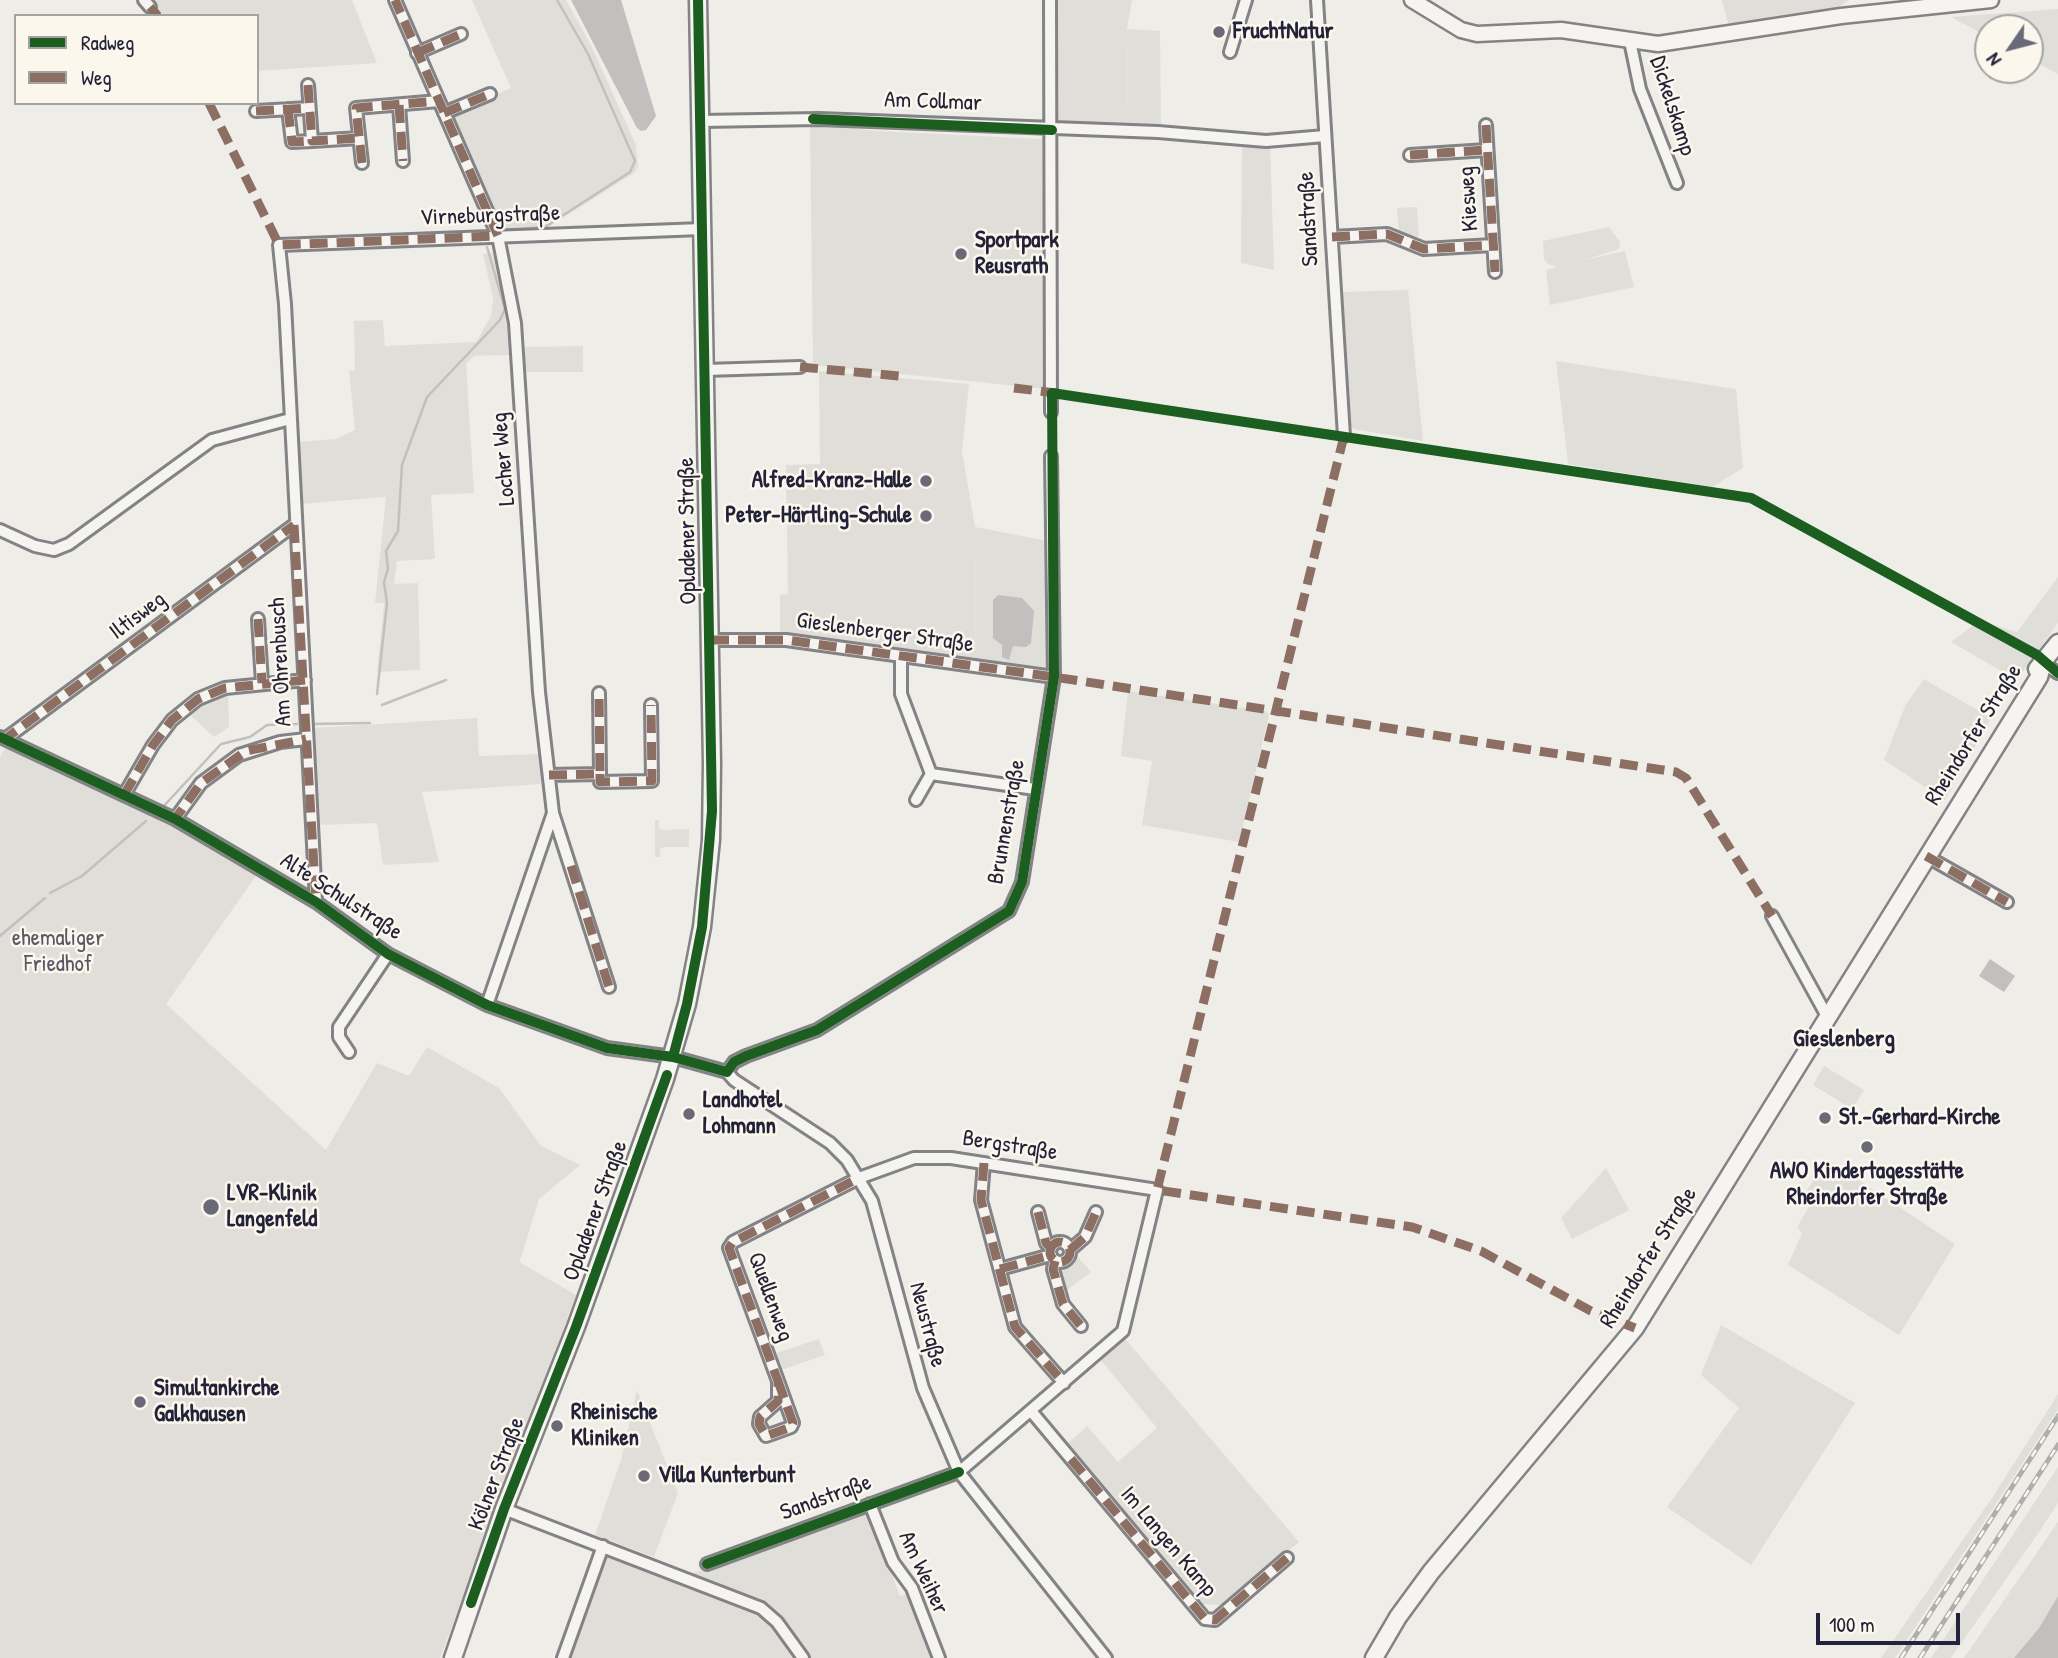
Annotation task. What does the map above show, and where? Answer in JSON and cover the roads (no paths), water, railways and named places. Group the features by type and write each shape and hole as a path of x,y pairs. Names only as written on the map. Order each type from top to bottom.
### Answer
{"main road":[{"name":"Opladener Straße","path":"564,1360 673,1057 697,958 710,860 711,640 698,0"},
{"name":"Rheindorfer Straße","path":"1374,1658 1398,1617 1431,1572 1635,1328 1942,830 1954,800 1996,728 2031,674 2058,643"},
{"name":"Kölner Straße","path":"453,1658 505,1509 564,1360"}],"street":[{"name":"Locher Weg","path":"395,0 498,236 515,323 529,496 540,692 553,813 609,987"},
{"path":"1049,0 1052,130 1051,412"},
{"path":"1230,52 1246,0"},
{"name":"Sandstraße","path":"1317,0 1344,436"},
{"path":"1412,0 1469,33 1561,30 1630,41 1671,43 1840,16 1991,0"},
{"path":"417,53 461,34"},
{"name":"Dickelskamp","path":"1630,41 1640,89 1677,183"},
{"path":"308,85 312,141"},
{"path":"444,113 490,94"},
{"path":"362,163 356,108 439,101"},
{"path":"399,105 403,161"},
{"path":"256,111 309,108"},
{"path":"288,109 292,142 359,138"},
{"name":"Am Collmar","path":"701,121 813,119 1158,132 1266,141 1325,136"},
{"name":"Kiesweg","path":"1486,125 1495,272"},
{"name":"Kiesweg","path":"1410,155 1487,150"},
{"name":"Virneburgstraße","path":"279,245 702,229"},
{"name":"Kiesweg","path":"1332,237 1387,233 1424,248 1493,245"},
{"name":"Am Ohrenbusch","path":"279,245 316,902"},
{"path":"706,370 800,367"},
{"path":"0,530 34,546 54,550 69,544 212,440 290,419"},
{"name":"Brunnenstraße","path":"727,1072 734,1062 746,1056 817,1031 1009,911 1022,882 1054,677 1051,456"},
{"name":"Iltisweg","path":"2,738 294,525"},
{"path":"258,619 262,683"},
{"name":"Gieslenberger Straße","path":"711,640 786,640 1054,677"},
{"path":"901,657 901,694 931,774"},
{"path":"2043,663 2058,673"},
{"path":"124,795 153,745 172,720 194,701 225,688 305,680"},
{"path":"599,693 600,782 652,781 651,705"},
{"name":"Alte Schulstraße","path":"2,738 175,819 316,902 388,954 487,1005 607,1048 673,1057"},
{"path":"175,819 201,783 239,755 280,742 306,739"},
{"path":"549,775 600,774"},
{"path":"931,774 1035,789"},
{"path":"916,800 931,774"},
{"name":"Locher Weg","path":"487,1005 553,813"},
{"path":"1926,856 2007,902"},
{"path":"1772,916 1828,1018"},
{"path":"349,1052 339,1037 339,1027 388,954"},
{"name":"Neustraße","path":"673,1057 727,1072 734,1080 830,1143 859,1178 872,1201 923,1388 959,1472 1106,1658"},
{"name":"Bergstraße","path":"859,1178 914,1158 951,1158 1157,1190"},
{"path":"984,1163 981,1200 1015,1327 1064,1383"},
{"name":"Quellenweg","path":"778,1381 778,1401 760,1417 759,1424 766,1436 791,1427 793,1423 778,1381 729,1248 733,1242 859,1178"},
{"name":"Sandstraße","path":"707,1564 959,1472 1124,1331 1157,1190"},
{"path":"1038,1212 1052,1255 1063,1304 1081,1326"},
{"path":"1000,1269 1052,1255 1067,1260 1070,1250 1085,1237 1096,1212"},
{"path":"1052,1255 1061,1242 1070,1250"},
{"name":"Im Langen Kamp","path":"1031,1411 1205,1619 1215,1620 1287,1558"},
{"name":"Am Weiher","path":"870,1504 893,1562 912,1588 939,1658"},
{"path":"505,1509 761,1608 776,1622 803,1658"},
{"path":"564,1658 603,1546"}],"waterway":[{"path":"500,230 545,227 630,172 635,161 588,54 557,0"},
{"path":"377,694 387,603 384,582 388,569 386,551 398,531 402,465 427,397 500,320 505,309 487,247"},
{"path":"382,705 446,680"},
{"path":"311,724 370,723"},
{"path":"162,808 221,744 250,737 267,725 297,724"},
{"path":"50,893 82,876 146,821"},
{"path":"0,936 45,898"}],"railway":[{"path":"1901,1658 2058,1416"},
{"path":"1920,1658 2058,1445"}],"place":[{"name":"FruchtNatur","path":"1219,32"},
{"name":"Sportpark Reusrath","path":"961,254"},
{"name":"Alfred-Kranz-Halle","path":"926,481"},
{"name":"Peter-Härtling-Schule","path":"926,516"},
{"name":"Landhotel Lohmann","path":"689,1114"},
{"name":"St.-Gerhard-Kirche","path":"1825,1118"},
{"name":"AWO Kindertagesstätte Rheindorfer Straße","path":"1867,1147"},
{"name":"LVR-Klinik Langenfeld","path":"211,1207"},
{"name":"Simultankirche Galkhausen","path":"140,1402"},
{"name":"Rheinische Kliniken","path":"557,1426"},
{"name":"Villa Kunterbunt","path":"644,1476"}],"district":[{"name":"Gieslenberg","path":"1844,1040"}],"park label":[{"name":"ehemaliger Friedhof","path":"58,952"}]}
